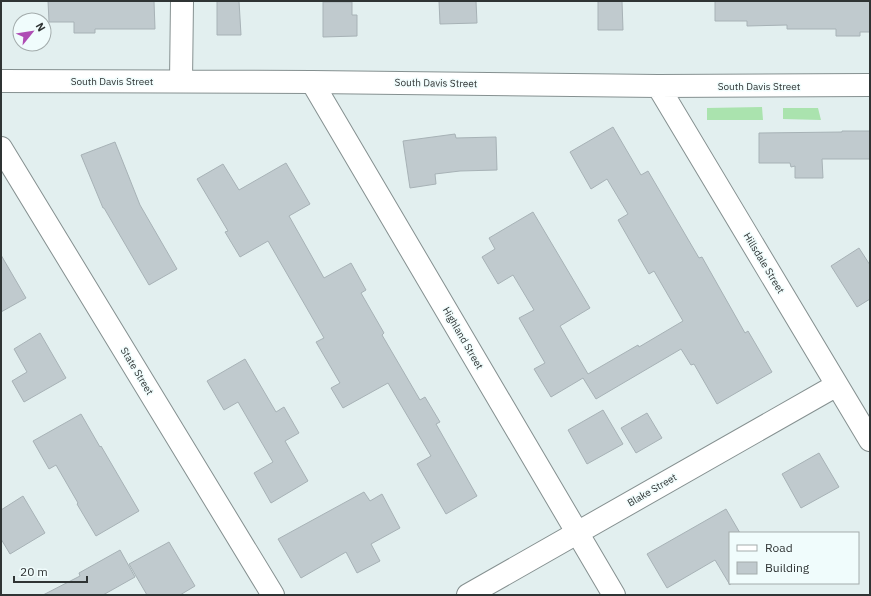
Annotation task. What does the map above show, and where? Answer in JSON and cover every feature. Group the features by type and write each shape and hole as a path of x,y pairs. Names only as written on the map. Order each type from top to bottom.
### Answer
{"street":[{"path":"181,82 182,1"},
{"name":"South Davis Street","path":"1,81 312,82 658,86 870,86"},
{"name":"Highland Street","path":"312,82 614,595"},
{"name":"Hillsdale Street","path":"658,86 870,440"},
{"name":"State Street","path":"1,148 273,595"},
{"name":"Blake Street","path":"468,595 837,385"}],"green space":[{"path":"762,107 763,120 707,120 707,108"},
{"path":"783,108 818,108 821,120 783,119"}],"building":[{"path":"48,1 154,1 155,29 95,29 95,33 74,33 74,22 52,22 52,12 49,12"},
{"path":"217,1 239,1 241,35 217,35"},
{"path":"439,1 476,1 477,23 440,24"},
{"path":"598,1 622,1 623,30 598,30"},
{"path":"715,1 870,1 870,32 860,32 860,36 836,36 836,29 787,29 787,25 747,26 747,21 715,21"},
{"path":"323,2 352,2 352,15 357,15 357,36 323,37"},
{"path":"613,127 641,175 648,171 699,258 702,257 745,333 748,331 772,372 717,404 694,364 691,365 681,349 596,399 583,378 551,397 534,369 545,363 519,318 534,310 513,275 498,284 482,257 495,249 489,238 533,212 590,308 560,326 588,374 638,345 639,347 683,321 654,271 649,274 618,220 628,214 607,179 591,189 570,152"},
{"path":"870,131 870,159 822,159 823,178 795,178 795,166 791,167 790,163 759,163 759,133"},
{"path":"455,134 456,138 496,137 497,170 460,171 435,174 436,184 410,188 403,141"},
{"path":"115,142 140,205 177,269 149,285 103,208 81,155"},
{"path":"286,163 310,204 289,216 324,278 351,263 366,290 361,293 384,333 382,335 420,400 425,397 440,422 436,424 477,496 446,514 417,464 431,456 388,383 343,408 331,388 340,383 316,342 324,338 268,241 240,257 225,232 228,231 197,179 223,164 239,190"},
{"path":"859,248 870,265 870,299 857,307 831,266"},
{"path":"1,255 26,298 1,312"},
{"path":"40,333 66,378 24,402 12,381 27,372 14,349"},
{"path":"245,359 276,412 284,407 299,433 285,441 308,481 271,503 254,473 273,462 238,402 224,410 207,381"},
{"path":"603,410 623,444 587,464 568,430"},
{"path":"647,413 662,438 636,453 621,428"},
{"path":"81,414 139,511 96,536 56,465 49,469 33,441"},
{"path":"819,453 839,487 801,508 782,474"},
{"path":"364,492 370,501 382,494 400,528 371,544 380,561 357,573 346,552 301,578 278,539"},
{"path":"23,496 45,533 10,554 1,539 1,510"},
{"path":"726,509 739,532 729,532 729,583 715,560 667,588 647,554"},
{"path":"169,542 195,586 180,595 147,595 129,564"},
{"path":"120,550 135,577 103,595 43,595 80,576 79,573"}]}
